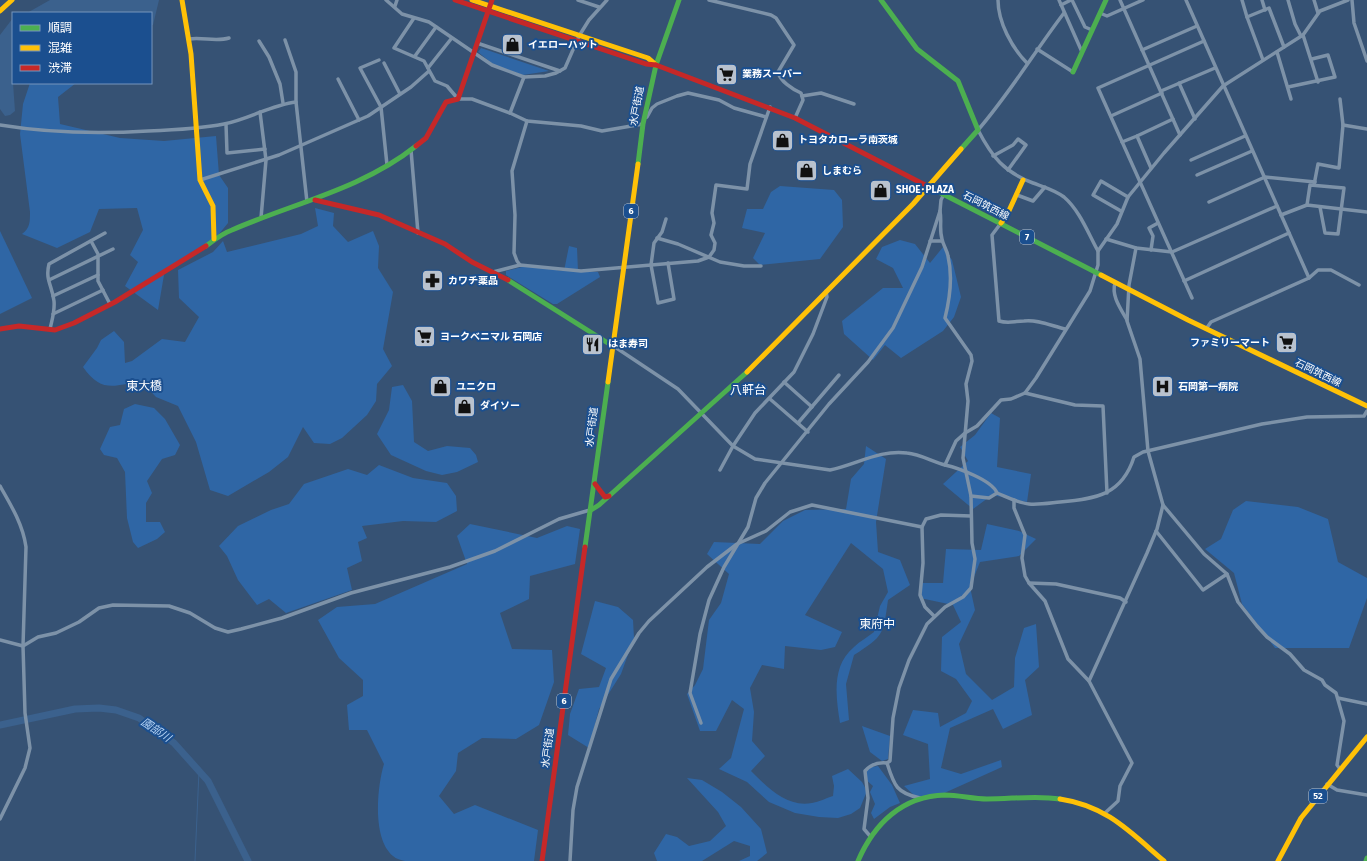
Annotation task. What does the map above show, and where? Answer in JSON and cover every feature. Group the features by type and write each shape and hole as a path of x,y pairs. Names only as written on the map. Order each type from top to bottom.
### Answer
{"main road":[{"path":"0,11 12,0"},
{"path":"182,0 189,39 200,180 210,196 213,206 214,239"},
{"path":"455,0 489,9"},
{"path":"472,0 489,9"},
{"path":"0,329 19,326 54,330 74,324 110,304 231,230 314,200 369,176 410,150 426,138 446,102 458,99 492,0"},
{"name":"水戸街道","path":"542,861 595,484 611,345 643,124 656,64 679,0"},
{"path":"591,510 609,496 735,384 826,290 913,204 978,130 958,81 917,49 881,0"},
{"path":"1072,72 1106,0"},
{"name":"石岡筑西線","path":"489,9 578,38 646,64 656,64 770,107 795,118 1206,329 1367,406"},
{"path":"1001,223 1007,215 1024,180"},
{"path":"314,200 379,214 445,244 472,262 519,285 611,345"},
{"path":"595,484 601,494 606,497 609,496"},
{"name":"52","path":"1278,861 1301,818 1327,784 1367,737"},
{"path":"858,861 870,836 889,815 905,804 923,798 943,795 986,799 1029,797 1090,805 1105,813 1164,861"}],"street":[{"path":"386,0 395,6 406,17 429,22 451,39 474,52 492,65 524,77 545,76 565,68 578,38 599,7 607,0"},
{"path":"395,6 397,0"},
{"path":"578,0 599,7"},
{"path":"709,0 772,15 776,18 794,45 778,72 779,76 802,96 804,100 795,118"},
{"path":"998,0 999,14 1015,50 1027,63"},
{"path":"1059,0 1082,52"},
{"path":"1061,5 1072,0 1085,27 1092,30"},
{"path":"1120,0 1180,135"},
{"path":"1100,13 1107,16 1143,0"},
{"path":"1186,0 1245,136 1265,177 1308,278"},
{"path":"1242,0 1264,60"},
{"path":"1262,0 1265,10"},
{"path":"1288,0 1295,24 1312,59 1318,82"},
{"path":"1314,0 1318,13"},
{"path":"1098,251 1117,224 1128,196 1223,86 1302,36 1318,13 1348,0"},
{"path":"1352,0 1354,23 1367,61"},
{"path":"1247,17 1269,8 1284,47"},
{"path":"945,465 956,441 965,432 977,426 1001,400 1011,399 1025,393 1065,329 1086,300 1098,265 1098,251 1072,206 1056,191 1024,180 1008,170 993,156 978,130 1000,104 1027,63 1064,13"},
{"path":"414,18 394,48 424,61 435,81 447,86 458,99 472,99 527,121 581,126 602,131 643,124"},
{"path":"1142,50 1197,26"},
{"path":"415,56 436,27"},
{"path":"189,39 202,38 218,40 230,38"},
{"path":"200,180 266,160 359,120 400,94 429,70 451,39"},
{"path":"285,40 296,72 296,102 302,145 307,202"},
{"path":"259,41 269,57 280,84 283,103"},
{"path":"1192,298 1098,88 1204,41"},
{"path":"477,43 560,71"},
{"path":"1037,49 1072,72"},
{"path":"1277,52 1291,99"},
{"path":"1288,87 1335,78 1328,55 1312,59"},
{"path":"379,60 360,68 381,107 387,165"},
{"path":"384,63 400,94"},
{"path":"1111,116 1215,68"},
{"path":"510,113 524,77"},
{"path":"338,79 359,120"},
{"path":"1180,83 1195,118"},
{"path":"644,118 648,118 652,108 664,100 688,93 719,100 734,108 766,117"},
{"path":"802,96 821,93 854,104"},
{"path":"1315,184 1318,164 1339,168 1344,125 1340,99"},
{"path":"0,125 23,129 113,133 197,129 226,124 283,103 296,102"},
{"path":"494,272 520,265 563,270 622,268 698,261 709,258 714,250 715,243 711,235 714,223 712,214 716,185 747,189 750,164 770,107"},
{"path":"260,112 266,160 261,218"},
{"path":"1122,142 1173,119"},
{"path":"520,265 514,253 515,215 512,171 527,121"},
{"path":"226,124 227,153 265,148"},
{"path":"1344,125 1367,130"},
{"path":"1137,136 1151,168"},
{"path":"1191,160 1245,136"},
{"path":"993,156 1013,145 1018,139 1026,145 1008,170"},
{"path":"410,150 418,233"},
{"path":"1197,175 1252,151"},
{"path":"1210,202 1265,177 1344,188 1343,209 1338,234 1325,232 1320,207"},
{"path":"1121,211 1093,195 1101,181 1128,196"},
{"path":"1307,205 1310,185 1315,184"},
{"path":"1017,195 1033,201 1045,188"},
{"path":"887,763 890,762 893,718 903,674 926,624 945,608 963,598 971,588 975,559 972,542 971,496 963,458 968,401 966,384 972,361 971,355 944,318 948,306 951,279 948,256 942,241 939,226 941,200 944,194"},
{"path":"1281,215 1307,205 1367,212"},
{"path":"1106,239 1136,248 1172,252 1277,206"},
{"path":"701,722 690,693 700,634 708,600 751,520 756,498 829,404 868,362 893,328 922,267 940,211"},
{"path":"666,219 662,232 654,242 651,265 658,303 674,299 668,263"},
{"path":"1001,223 992,235 999,321 1014,323 1025,320 1046,323 1065,329"},
{"path":"1151,250 1153,236 1149,228 1158,223"},
{"path":"50,329 53,314 53,296 49,280 46,275 49,264 105,233"},
{"path":"1184,281 1289,233"},
{"path":"657,238 678,244 720,262 744,266 761,266"},
{"path":"91,241 98,256 98,281 110,304"},
{"path":"930,241 942,241"},
{"path":"1127,321 1130,290 1129,285 1136,248"},
{"path":"49,280 113,249"},
{"path":"1206,329 1211,322 1308,278 1318,270 1331,270 1359,285"},
{"path":"53,296 98,274"},
{"path":"1115,283 1113,290 1127,321 1140,360 1148,451 1163,505 1204,554 1227,574 1238,602 1267,637 1290,654 1304,670 1322,680 1325,685 1336,693 1344,721 1337,765 1340,769"},
{"path":"53,314 103,290"},
{"path":"720,470 733,446 755,413 770,399 794,372 813,334 827,298 826,290"},
{"path":"611,345 633,358 678,390 733,446 755,459 830,470 856,461 892,454 908,453 965,470 970,475 990,484 995,488 997,493 1014,500 1030,504 1092,499 1107,493 1117,486 1125,477 1134,457 1137,454 1262,424 1307,417 1364,416 1367,411"},
{"path":"798,423 839,375"},
{"path":"784,382 812,407"},
{"path":"1025,393 1075,404 1102,406 1107,493"},
{"path":"770,399 808,432"},
{"path":"0,486 14,511 25,542 23,646 25,714 30,748 28,758 0,819"},
{"path":"971,496 989,498 997,493"},
{"path":"1014,500 1014,508 1025,536 1022,558 1029,584 1045,601 1068,659 1089,681 1132,763 1120,786 1118,801 1105,813"},
{"path":"570,861 573,810 577,787 610,679 624,655 648,622 707,567 738,544 766,531 790,512 812,505 922,527"},
{"path":"1089,681 1126,602 1156,531 1163,505"},
{"path":"0,640 23,646 38,637 56,633 78,622 98,608 113,605 168,606 190,613 214,628 228,632 282,618 351,593 456,565 495,551 559,519 591,510"},
{"path":"934,616 925,607 920,595 923,563 922,527 926,519 941,515 971,516"},
{"path":"1156,531 1203,590 1227,574"},
{"path":"1029,584 1056,584 1120,598 1126,602"},
{"path":"1338,698 1367,704"},
{"path":"870,836 864,829 868,798 865,771 869,766 879,762 887,763"},
{"path":"887,763 892,781 899,790 905,794 923,798"},
{"path":"1327,784 1337,790 1367,795"}],"shaded area":[{"path":"50,0 159,0 153,25 152,12 29,12"},
{"path":"12,19 12,84 15,111 10,115 5,116 0,109 0,35"},
{"path":"481,48 549,71 523,75 494,65 478,52"},
{"path":"30,84 75,84 58,97 60,124 120,138 164,141 216,136 219,175 228,188 228,223 210,245 165,269 158,310 125,286 138,262 130,255 143,230 137,208 99,209 90,232 57,248 22,234 27,229 30,219 20,134 23,104"},
{"path":"780,186 834,190 842,200 843,227 820,259 760,265 753,258 765,233 742,228 747,209 763,209 771,192"},
{"path":"315,208 334,213 333,226 348,242 373,231 379,246 378,268 393,292 383,349 392,366 377,384 376,401 367,415 342,438 330,444 314,443 303,427 288,457 269,472 228,496 210,490 196,442 178,406 156,397 141,381 109,386 96,381 83,367 101,340 114,331 124,342 125,363 132,361 162,339 185,342 199,317 179,298 178,270 213,252 223,241 227,252 301,234 318,226"},
{"path":"0,231 32,298 0,314"},
{"path":"900,240 915,244 930,263 943,247 952,260 961,297 954,317 943,331 901,358 885,345 873,360 844,334 842,321 883,288 903,288 893,268 876,259 882,247"},
{"path":"569,246 577,248 578,271 598,272 600,277 557,304 553,304 506,275 506,271 526,266 564,271"},
{"path":"403,385 412,401 414,442 428,451 447,446 470,448 476,455 478,462 457,472 442,475 426,471 391,455 377,434 389,410 392,387"},
{"path":"135,404 154,408 165,419 180,445 175,455 162,459 147,481 152,493 146,503 146,522 160,522 165,532 157,539 138,548 133,542 127,518 125,472 117,458 104,455 100,449 110,427 120,425 124,409"},
{"path":"991,413 1000,418 997,467 1031,474 1027,502 992,495 973,509 943,484 968,461 960,447 975,435"},
{"path":"866,446 886,459 876,522 878,552 900,560 910,585 888,600 885,621 880,634 871,643 854,655 846,684 849,720 840,723 837,703 838,673 847,655 856,645 874,632 880,606 888,592 883,569 851,543 805,615 842,632 835,647 821,650 785,646 784,669 762,665 750,688 754,712 752,741 765,756 751,771 764,783 778,795 786,799 803,804 812,803 833,796 834,786 832,776 848,769 862,782 867,791 860,808 851,814 838,818 819,817 795,813 769,802 747,782 719,769 731,758 744,709 732,700 716,731 700,731 687,694 695,685 703,669 709,620 721,603 729,574 707,554 714,542 760,544 783,521 805,510 846,509 851,479 864,464"},
{"path":"379,465 413,478 447,483 456,496 457,511 436,522 403,521 362,526 367,538 358,542 362,561 347,568 352,590 286,613 269,599 257,605 238,580 227,556 219,546 238,526 271,510 289,504 304,484 348,469 367,475"},
{"path":"1246,501 1298,507 1328,519 1338,562 1367,578 1367,598 1349,648 1275,648 1242,604 1234,573 1205,549 1221,539 1233,510"},
{"path":"470,524 537,538 567,526 580,529 575,564 530,576 529,599 500,613 512,649 552,650 554,682 539,725 516,739 482,738 458,753 456,771 439,796 454,814 475,805 538,830 534,861 405,861 394,857 386,848 379,825 378,799 384,764 367,730 349,730 347,705 363,696 363,680 339,658 318,620 337,607 375,604 467,564 457,536"},
{"path":"987,524 1019,531 1036,539 1019,556 980,562 970,587 975,610 959,644 966,674 992,700 1014,687 1015,658 1024,628 1036,624 1039,667 1025,680 1032,715 1003,729 993,709 950,728 941,768 961,774 1001,760 1002,767 931,799 916,797 904,786 930,779 928,744 903,735 913,710 938,713 940,727 966,713 972,701 956,679 941,671 942,637 961,622 953,605 920,598 922,583 943,583 946,549 981,550"},
{"path":"595,601 618,607 633,620 634,638 621,674 599,709 589,748 568,735 570,714 579,689 599,687 606,668 581,654"},
{"path":"862,726 890,736 888,759 882,761 870,752"},
{"path":"878,766 892,785 900,803 890,807 874,819 871,813 875,804 870,792 873,786 865,779 867,768"},
{"path":"687,778 702,780 722,792 741,807 761,829 767,853 757,861 739,861 750,856 750,846 734,841 702,861 657,861 654,853 666,834 677,837 689,846 710,841 726,826 718,812"}],"waterway":[{"name":"園部川","path":"0,725 75,709 99,708 116,710 139,718 174,743 208,781 248,861"},
{"path":"195,861 199,771"}],"traffic: fast":[{"path":"638,164 643,124 656,65 679,0"},
{"path":"881,0 917,49 958,81 978,130 961,149"},
{"path":"1073,72 1106,0"},
{"path":"206,246 229,231 350,184 395,161 416,146"},
{"path":"931,188 1101,275"},
{"path":"508,280 611,345"},
{"path":"591,510 599,505 747,372"},
{"path":"585,547 608,382"},
{"path":"858,861 872,835 881,824 891,814 916,801 945,795 982,799 1033,797 1060,799"}],"traffic: slow":[{"path":"0,11 12,0"},
{"path":"182,0 191,54 200,180 213,206 214,239"},
{"path":"472,0 648,58 656,65"},
{"path":"747,372 913,204 961,149"},
{"path":"608,382 638,164"},
{"path":"1001,223 1007,215 1023,180"},
{"path":"1101,275 1188,320 1367,406"},
{"path":"1278,861 1301,818 1367,737"},
{"path":"1060,799 1077,802 1105,814 1129,830 1164,861"}],"traffic: jam":[{"path":"455,0 646,64 656,65"},
{"path":"416,146 426,138 446,102 458,99 492,0"},
{"path":"656,65 795,118 931,188"},
{"path":"315,200 379,215 445,244 472,262 508,280"},
{"path":"0,329 19,326 55,330 74,323 115,302 206,246"},
{"path":"595,484 605,497 609,496"},
{"path":"542,861 585,547"}],"place":[{"name":"イエローハット","path":"512,45"},
{"name":"業務スーパー","path":"726,74"},
{"name":"トヨタカローラ南茨城","path":"782,140"},
{"name":"しまむら","path":"807,171"},
{"name":"SHOE･PLAZA","path":"881,190"},
{"name":"カワチ薬品","path":"433,281"},
{"name":"ヨークベニマル 石岡店","path":"424,337"},
{"name":"ファミリーマート","path":"1286,343"},
{"name":"はま寿司","path":"592,344"},
{"name":"ユニクロ","path":"441,387"},
{"name":"石岡第一病院","path":"1163,387"},
{"name":"ダイソー","path":"465,406"}],"district":[{"name":"東大橋","path":"144,386"},
{"name":"八軒台","path":"748,390"},
{"name":"東府中","path":"877,624"}]}
